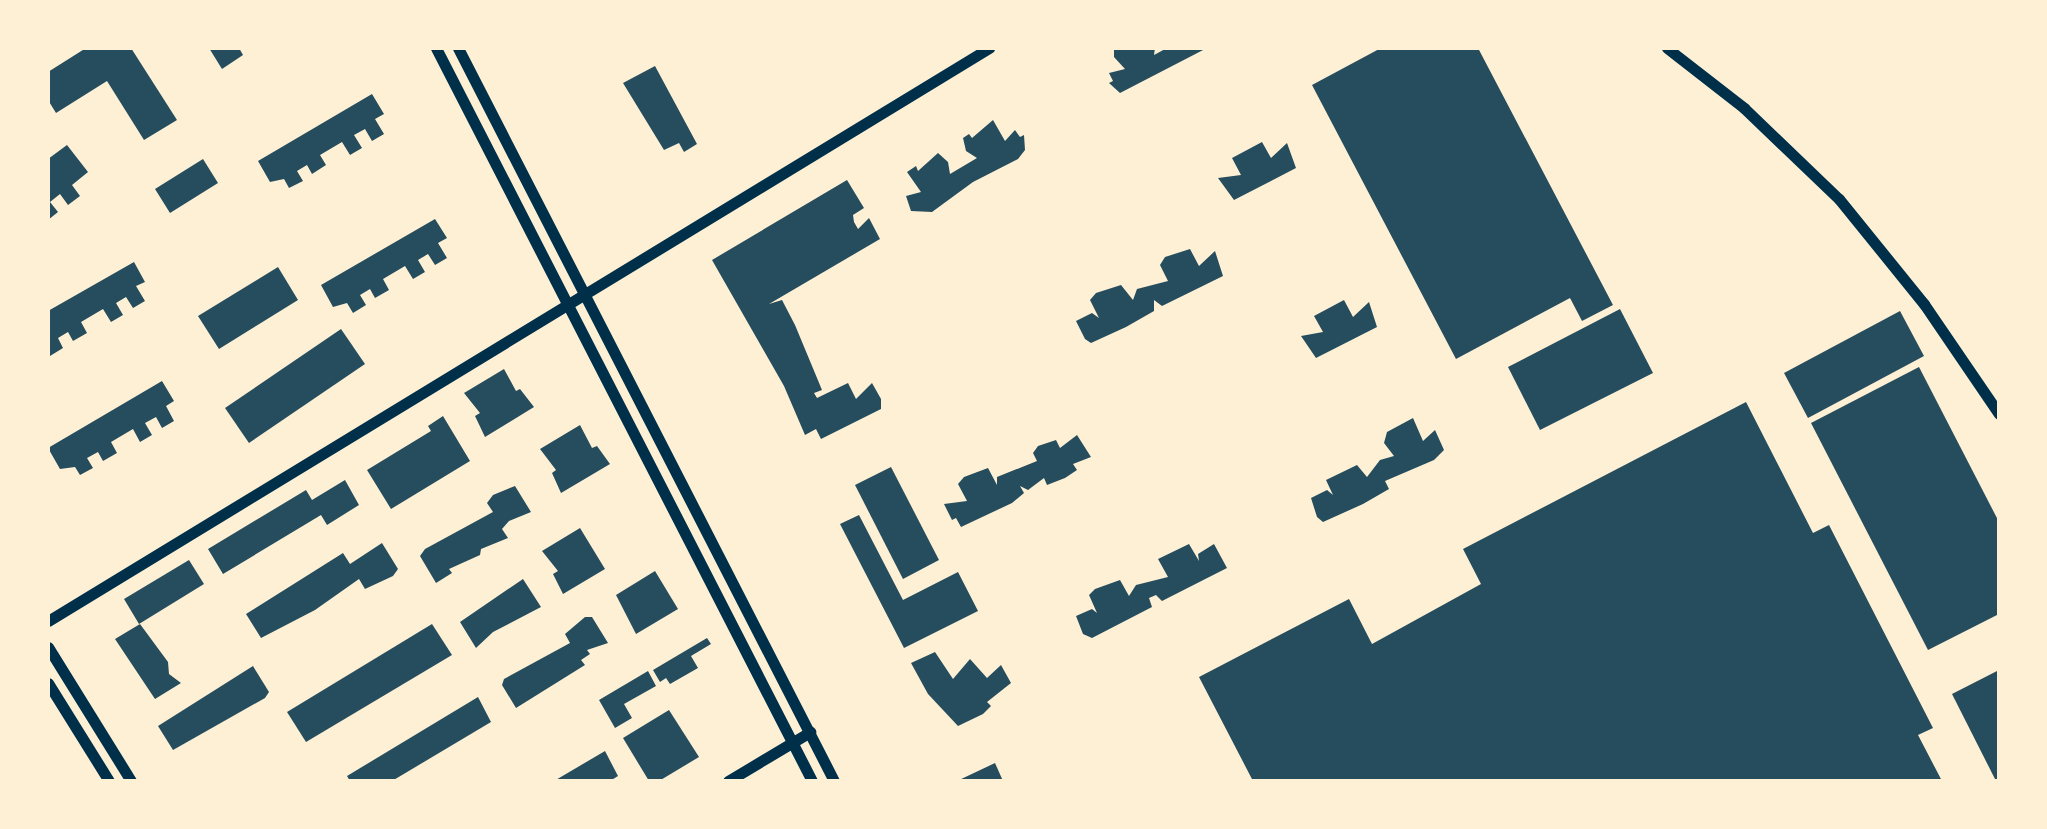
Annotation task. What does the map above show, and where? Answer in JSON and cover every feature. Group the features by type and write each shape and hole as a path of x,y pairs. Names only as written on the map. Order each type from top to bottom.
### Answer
{"street":[{"path":"436,48 812,781"},
{"path":"458,48 834,781"},
{"path":"48,621 989,48"},
{"path":"1667,48 1744,108 1839,199 1924,304 1999,414"},
{"path":"48,647 131,781"},
{"path":"48,683 109,781"},
{"path":"728,781 810,732"}],"building":[{"path":"86,48 131,48 177,120 144,140 107,81 56,113 48,100 48,72"},
{"path":"209,48 239,48 243,55 222,69"},
{"path":"1114,48 1155,48 1154,55 1167,48 1207,48 1120,93 1109,83 1113,81 1109,73 1125,69 1114,57"},
{"path":"1381,48 1478,48 1613,305 1582,321 1570,298 1456,359 1312,85"},
{"path":"655,66 697,144 684,152 679,143 664,150 623,83"},
{"path":"372,94 384,114 375,119 384,134 372,141 365,129 354,135 362,148 350,155 342,142 320,155 326,165 312,174 307,165 297,171 303,181 289,188 284,179 270,182 258,161"},
{"path":"993,120 1005,141 1015,130 1020,137 1024,135 1025,150 1018,159 973,182 932,212 911,211 906,196 921,192 907,172 916,166 918,171 938,153 948,162 950,174 977,158 966,151 963,138 969,134 972,138"},
{"path":"1262,142 1271,158 1287,143 1296,168 1234,200 1218,178 1241,175 1232,158"},
{"path":"67,145 88,172 72,185 80,196 68,205 60,194 50,202 58,212 48,220 48,159"},
{"path":"203,159 218,183 170,213 155,189"},
{"path":"847,180 864,208 853,215 854,222 858,229 869,218 880,239 769,304 782,300 795,325 822,390 814,393 817,398 848,383 856,399 872,383 881,399 881,409 821,439 816,429 805,435 784,386 712,260"},
{"path":"435,219 447,238 438,243 447,258 435,265 428,254 418,260 425,272 413,279 405,266 383,279 389,290 375,298 370,289 360,295 366,305 353,313 347,303 333,307 321,285"},
{"path":"1190,249 1199,266 1215,251 1223,276 1162,306 1154,300 1154,311 1126,327 1091,343 1085,339 1076,321 1092,313 1099,318 1090,300 1096,293 1121,285 1133,300 1137,289 1168,281 1160,265 1165,257"},
{"path":"134,262 145,282 136,286 145,301 133,308 126,297 116,303 123,315 111,322 103,309 81,322 87,333 73,341 68,332 58,338 63,348 50,356 48,311"},
{"path":"278,267 298,300 219,349 198,316"},
{"path":"1344,300 1353,317 1369,302 1377,327 1316,358 1301,336 1323,332 1314,316"},
{"path":"1620,309 1653,373 1540,430 1508,367"},
{"path":"1900,311 1924,356 1808,418 1784,373"},
{"path":"341,329 365,364 249,443 225,408"},
{"path":"1919,367 1999,522 1999,614 1928,650 1811,423"},
{"path":"504,369 516,391 520,389 534,407 485,437 475,416 480,413 464,393"},
{"path":"162,381 174,401 166,406 174,421 162,428 156,417 145,423 152,435 140,442 133,429 111,442 117,453 103,461 98,452 87,458 93,468 80,475 75,467 60,469 48,448"},
{"path":"1746,402 1813,533 1829,525 1933,728 1918,735 1942,781 1253,781 1199,677 1349,599 1372,644 1481,584 1463,549"},
{"path":"443,416 470,461 391,509 367,470 431,431 428,426"},
{"path":"1413,418 1423,441 1435,430 1444,450 1434,460 1385,481 1389,489 1363,504 1323,522 1317,517 1311,498 1327,490 1333,495 1326,480 1357,465 1367,477 1380,460 1394,456 1384,443 1387,432"},
{"path":"580,425 592,448 597,446 610,464 561,493 552,473 556,470 540,449"},
{"path":"1077,435 1091,457 1073,464 1077,470 1047,485 1044,478 1028,490 1020,486 1024,493 1012,503 961,527 956,518 952,520 944,504 967,501 958,484 964,477 988,468 997,485 997,477 1037,461 1033,453 1038,446 1056,440 1060,448"},
{"path":"891,467 939,560 903,579 855,485"},
{"path":"345,480 359,505 327,525 321,515 223,574 208,549 306,490 312,500"},
{"path":"515,486 531,512 509,521 502,529 508,538 481,549 480,555 449,569 452,573 436,583 420,556 425,549 493,512 487,503 493,495"},
{"path":"859,515 903,600 958,572 978,611 904,648 840,524"},
{"path":"580,528 605,569 563,594 553,574 558,571 542,551"},
{"path":"382,543 398,569 393,576 365,589 359,579 315,610 261,638 246,614 343,553 350,564"},
{"path":"1189,544 1199,561 1198,554 1214,544 1227,568 1162,601 1156,595 1149,598 1152,607 1092,638 1083,634 1076,616 1092,609 1097,613 1089,595 1095,589 1120,580 1129,596 1136,585 1168,577 1158,559"},
{"path":"189,560 204,584 139,624 124,599"},
{"path":"655,571 678,609 636,634 616,595"},
{"path":"523,579 541,607 493,632 476,648 460,622"},
{"path":"585,617 592,617 608,643 587,650 590,654 581,660 585,665 516,708 502,685 504,679 570,643 565,634"},
{"path":"140,624 168,662 169,674 181,683 155,699 115,639"},
{"path":"432,624 452,655 306,742 287,712"},
{"path":"707,638 711,644 691,656 698,668 670,684 666,678 660,682 653,670"},
{"path":"935,652 953,679 970,659 987,678 1001,665 1011,683 987,702 991,706 983,714 958,726 928,694 911,663"},
{"path":"253,666 269,692 265,698 173,750 158,726"},
{"path":"1999,670 1999,781 1996,781 1952,694"},
{"path":"648,671 656,686 624,704 632,718 615,728 599,700"},
{"path":"478,697 491,722 392,781 350,781 347,776"},
{"path":"669,710 699,757 659,781 649,781 623,738"},
{"path":"605,751 618,776 610,781 554,781"},
{"path":"995,763 1003,781 957,781"}]}
